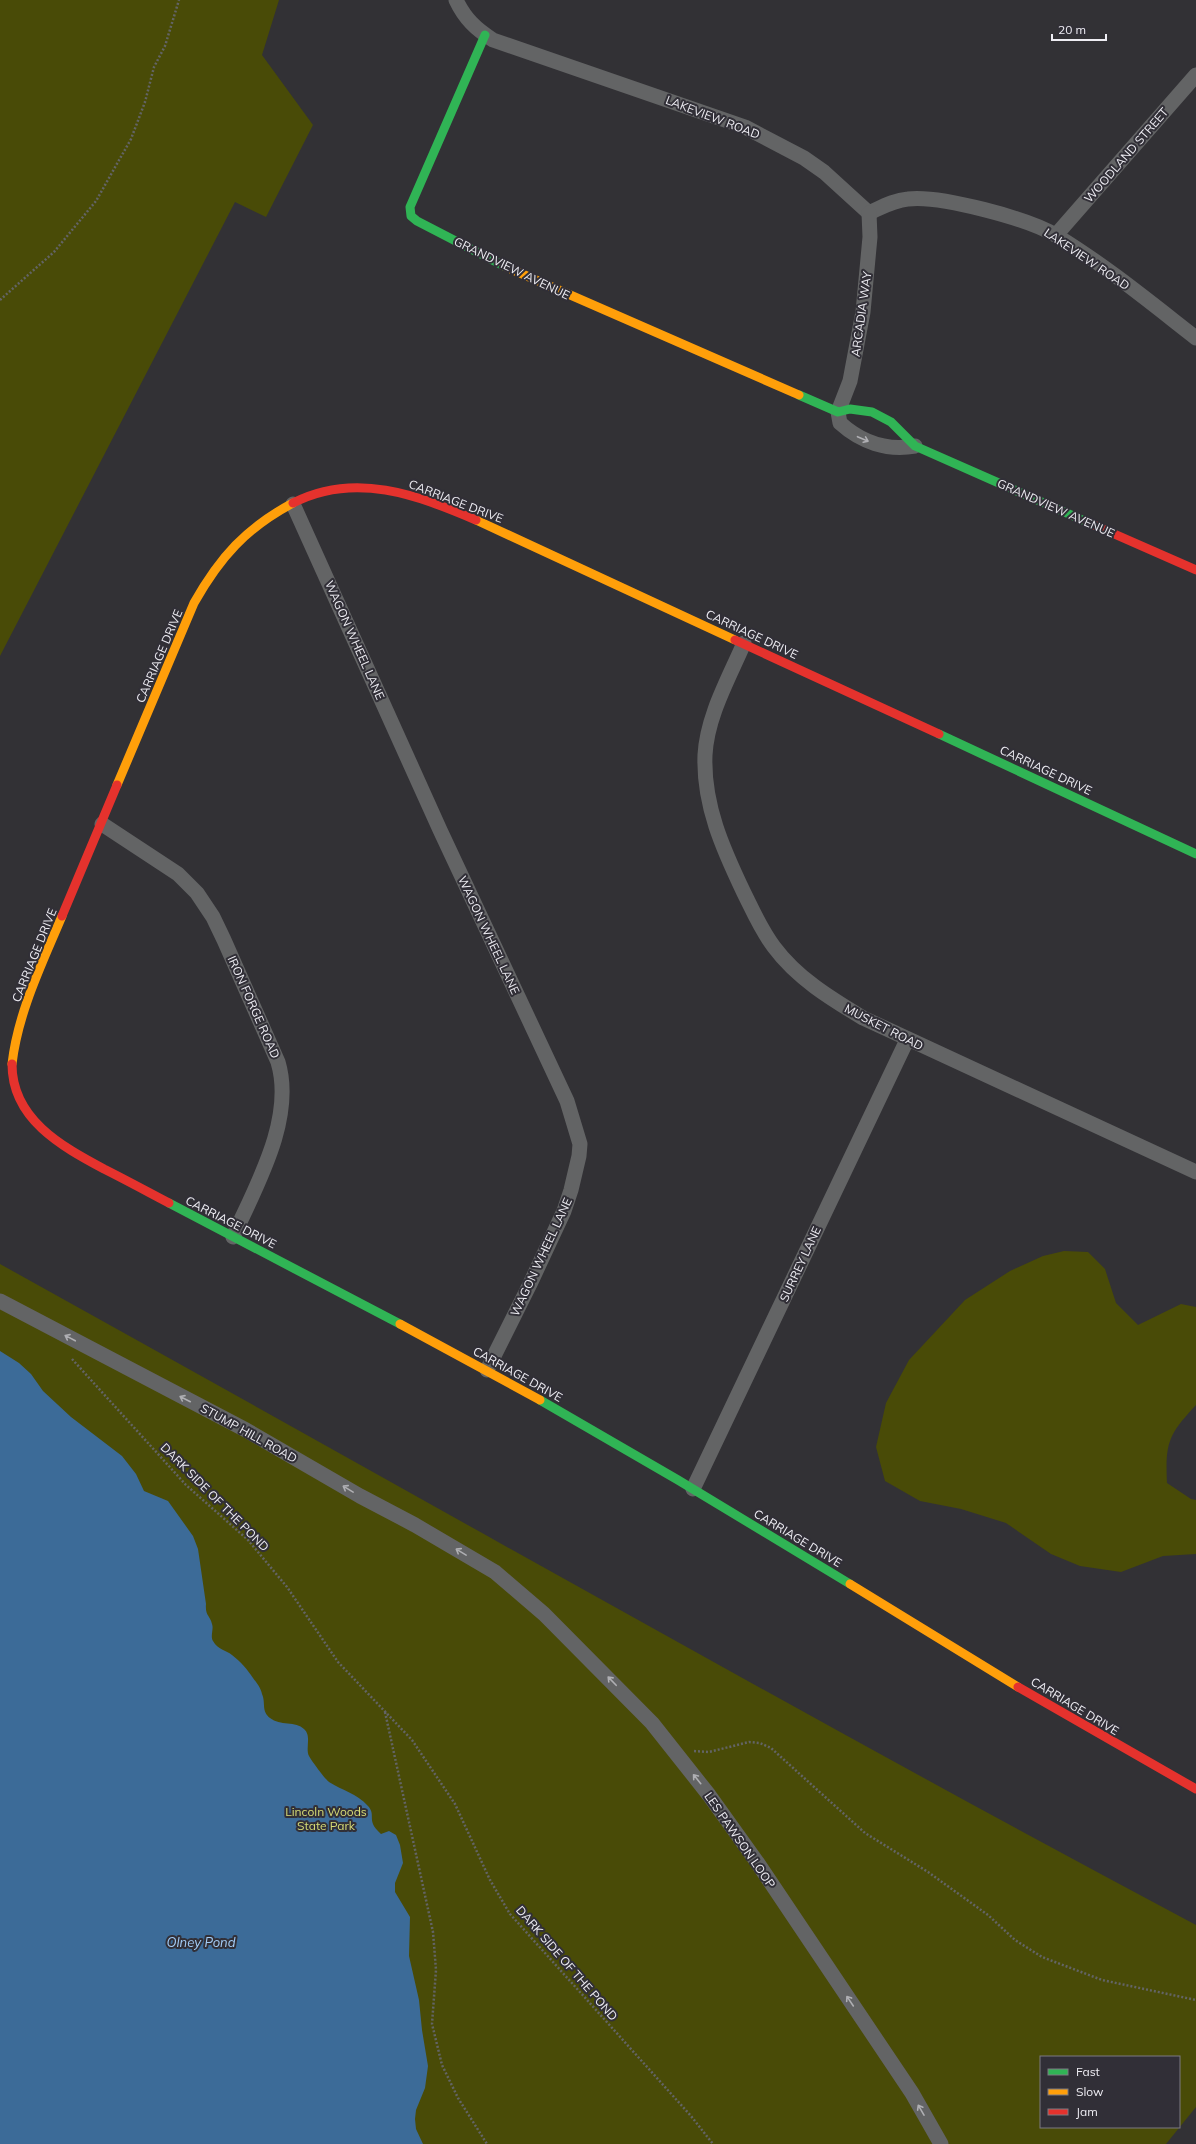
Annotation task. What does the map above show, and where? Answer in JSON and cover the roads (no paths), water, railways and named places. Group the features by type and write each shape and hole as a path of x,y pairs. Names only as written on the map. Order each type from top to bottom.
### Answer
{"street":[{"path":"456,0 463,15 485,35"},
{"name":"LAKEVIEW ROAD","path":"485,35 493,40 746,127 804,158 824,172 869,213 896,201 909,198 931,199 977,208 1034,225 1056,235 1126,284 1196,338"},
{"name":"GRANDVIEW AVENUE","path":"485,35 418,185 410,207 411,216 417,221 487,258 590,305 838,412 858,408 880,415 900,429 915,446 1196,570"},
{"name":"WOODLAND STREET","path":"1056,235 1196,75"},
{"name":"ARCADIA WAY","path":"838,412 850,381 863,312 870,237 869,213"},
{"name":"GRANDVIEW AVENUE","path":"838,412 840,423 863,439 888,448 915,446"},
{"name":"CARRIAGE DRIVE","path":"1196,854 744,643 627,591 489,524 407,493 378,488 352,486 323,491 293,504 258,523 226,553 212,572 194,603 22,1017 15,1037 12,1060 13,1083 19,1100 33,1121 48,1136 71,1151 487,1370 694,1489 1110,1742 1196,1789"},
{"name":"WAGON WHEEL LANE","path":"293,504 440,830 567,1101 580,1144 579,1156 564,1211 487,1370"},
{"name":"MUSKET ROAD","path":"744,643 709,733 705,754 706,786 714,824 756,917 774,947 812,986 863,1018 907,1040 1196,1172"},
{"name":"IRON FORGE ROAD","path":"102,824 178,874 197,893 213,917 224,940 282,1074 282,1088 277,1130 268,1158 233,1237"},
{"name":"SURREY LANE","path":"694,1489 907,1040"},
{"name":"STUMP HILL ROAD","path":"0,1301 246,1430 495,1572"},
{"name":"LES PAWSON LOOP","path":"495,1572 544,1614 652,1723 710,1795 758,1862 912,2093 941,2144"}],"water":[{"name":"Olney Pond","path":"0,1351 19,1363 31,1374 43,1391 71,1417 122,1456 136,1474 144,1491 168,1501 193,1536 198,1549 206,1611 212,1624 212,1637 215,1644 235,1657 249,1672 261,1690 265,1710 270,1718 278,1722 297,1725 304,1729 308,1735 309,1756 327,1780 359,1798 368,1806 372,1813 373,1825 381,1834 389,1831 396,1835 400,1845 403,1863 395,1883 395,1892 410,1917 409,1956 419,2000 428,2066 425,2088 416,2110 415,2119 416,2129 423,2144 0,2144"}],"park label":[{"name":"Lincoln Woods State Park","path":"326,1818"}]}
